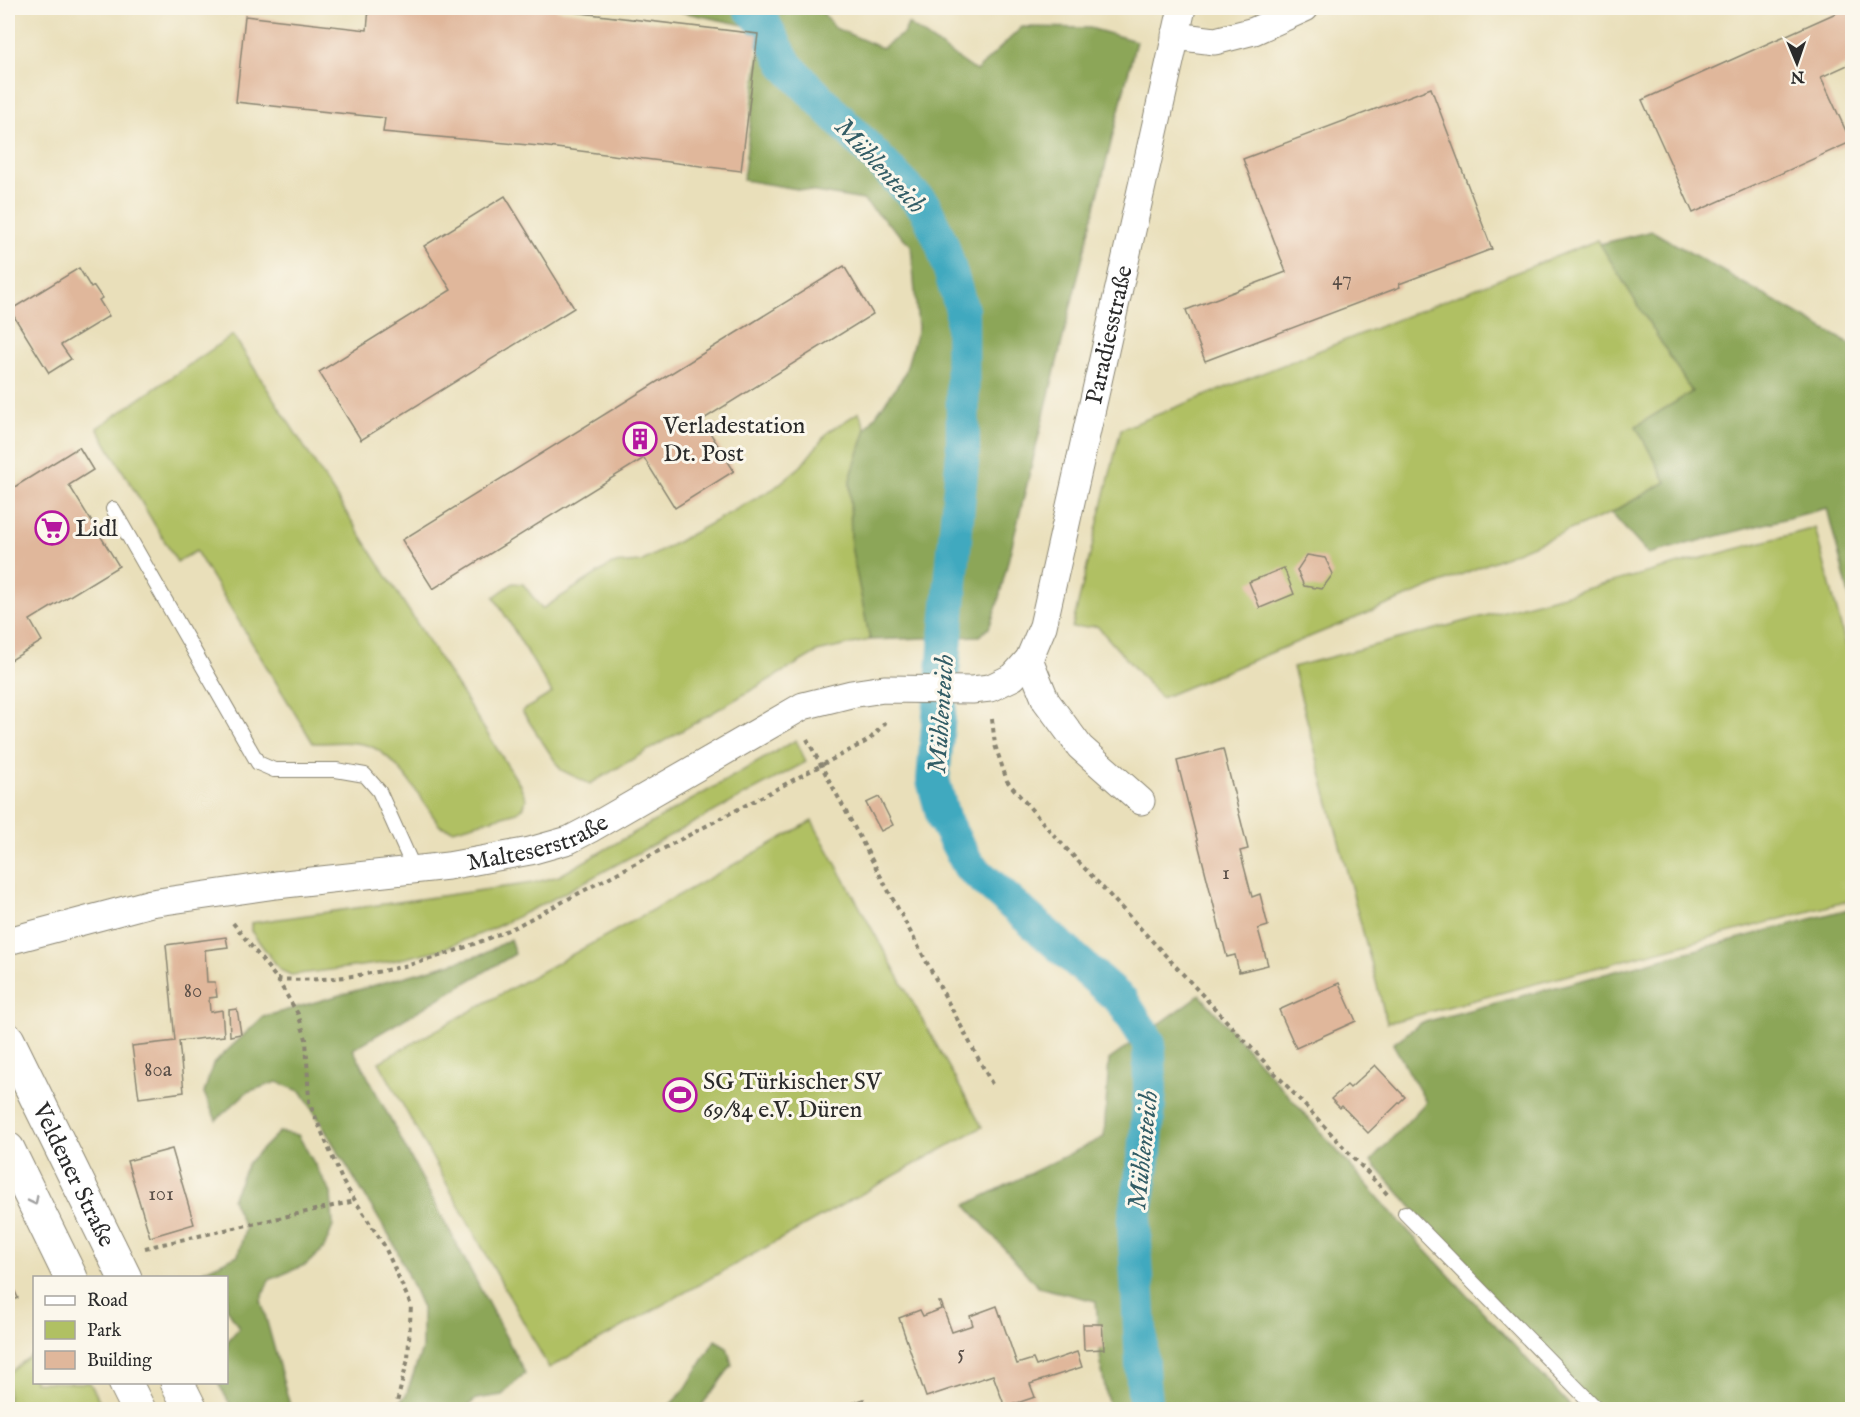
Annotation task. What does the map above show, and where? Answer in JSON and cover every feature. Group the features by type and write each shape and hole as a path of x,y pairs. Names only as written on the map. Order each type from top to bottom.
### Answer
{"street":[{"name":"Paradiesstraße","path":"1029,659 1043,626 1182,8"},
{"path":"1175,36 1215,41 1254,31 1305,8"},
{"path":"981,689 1013,677 1029,659 1046,700 1080,747 1141,801"},
{"name":"Malteserstraße","path":"8,941 151,903 414,870 530,851 569,840 803,706 884,688 981,689"},
{"name":"Veldener Straße","path":"8,1040 120,1266"},
{"name":"Veldener Straße","path":"8,1149 70,1276"},
{"path":"126,1384 139,1410"},
{"path":"178,1384 191,1410"}],"lane":[{"path":"113,509 258,763 274,770 336,770 365,776 379,791 414,870"},
{"path":"1405,1213 1598,1410"}],"path":[{"path":"277,979 305,981 401,967 446,955 515,927 869,740 895,714 902,689"},
{"path":"981,689 1007,781 1050,831 1405,1213"},
{"path":"792,712 992,1084"},
{"path":"211,894 277,979 298,1014 306,1039 309,1102 343,1182 384,1245 411,1305 408,1359 395,1410"},
{"path":"120,1266 355,1201"}],"green space":[{"path":"678,8 819,8 835,28 882,48 904,33 908,24 976,71 1022,27 1090,28 1136,41 997,606 989,628 979,636 870,640 851,546 850,480 866,429 904,376 918,328 911,245 863,200 743,180 762,29 677,11"},
{"path":"1652,231 1852,345 1852,607 1827,508 1648,554 1611,513 1666,482 1636,426 1692,392 1600,244"},
{"path":"1598,240 1692,392 1636,426 1666,482 1611,513 1161,698 1097,626 1072,628 1121,429"},
{"path":"233,335 520,785 526,799 524,807 517,812 453,830 440,826 409,781 380,752 370,746 356,743 313,743 196,551 177,562 97,428"},
{"path":"859,412 866,429 850,480 851,545 870,640 817,652 590,784 561,770 522,711 552,693 494,597 513,583 523,584 542,609 612,564 641,562 773,489 801,466 828,432"},
{"path":"1815,528 1852,668 1852,900 1387,1023 1293,667"},
{"path":"796,740 806,762 549,901 490,930 442,949 384,963 291,975 280,970 251,931 251,923 533,883 559,876"},
{"name":"SG Türkischer SV 69/84 e.V. Düren","path":"812,821 982,1127 549,1368 379,1062"},
{"path":"1852,908 1852,1409 1590,1409 1371,1161 1426,1102 1393,1044 1421,1023"},
{"path":"510,939 515,954 353,1049 525,1373 502,1395 476,1399 465,1409 393,1409 406,1395 422,1349 422,1308 394,1244 302,1092 277,1082 247,1092 216,1120 204,1093 213,1064 263,1017 484,954"},
{"path":"1200,995 1398,1220 1573,1409 1109,1409 1101,1366 1096,1301 1038,1287 966,1205 1104,1137 1109,1060"},
{"path":"279,1132 298,1135 331,1193 333,1226 324,1248 307,1264 269,1280 261,1300 291,1409 233,1409 219,1384 228,1384 228,1341 239,1328 228,1310 228,1276 206,1276 203,1271 238,1255 245,1229 232,1199 248,1163"},
{"path":"715,1340 727,1347 732,1365 699,1409 666,1409 686,1388"},
{"path":"33,1354 33,1384 91,1384 104,1409 8,1409 8,1374"}],"building":[{"path":"369,8 556,8 556,10 758,34 741,171 540,146 383,132 385,118 236,102 245,16 367,30"},
{"path":"1847,8 1852,8 1852,63 1821,77 1851,142 1693,213 1642,100"},
{"path":"1431,88 1492,249 1399,284 1400,287 1205,361 1186,310 1286,272 1243,159"},
{"path":"505,196 574,308 361,440 319,372 451,290 424,246"},
{"name":"Verladestation Dt. Post","path":"844,266 873,314 702,420 734,471 675,508 644,458 433,589 402,540"},
{"path":"79,268 91,288 94,286 102,298 99,300 109,316 61,345 71,359 49,373 10,310"},
{"name":"Lidl","path":"79,447 93,470 69,485 119,566 30,620 42,641 8,662 8,491"},
{"path":"1307,555 1325,558 1333,574 1322,589 1304,586 1297,570"},
{"path":"1284,568 1294,594 1260,608 1249,582"},
{"path":"1223,749 1248,849 1240,851 1252,897 1260,894 1268,926 1258,929 1268,965 1239,972 1235,955 1227,957 1177,761"},
{"path":"879,797 893,825 881,831 866,803"},
{"path":"226,937 228,947 205,950 207,982 215,982 217,997 209,998 210,1012 222,1010 224,1036 179,1041 184,1092 139,1098 132,1046 175,1041 166,945"},
{"path":"1339,983 1356,1021 1296,1048 1279,1010"},
{"path":"237,1009 241,1034 230,1036 229,1010"},
{"path":"1375,1065 1405,1097 1368,1133 1342,1106 1340,1108 1331,1099 1347,1085 1350,1088"},
{"path":"172,1149 194,1224 150,1237 127,1161"},
{"path":"8,1277 18,1298 8,1303"},
{"path":"939,1302 941,1302 952,1332 973,1325 970,1316 997,1306 1017,1364 1033,1359 1036,1366 1077,1352 1082,1367 1030,1384 1035,1397 1005,1407 993,1375 926,1397 899,1318 920,1310 923,1316 941,1309"},
{"path":"1083,1324 1102,1324 1104,1349 1084,1350"},
{"path":"864,1399 868,1410 834,1410 834,1409"}],"waterway":[{"name":"Mühlenteich","path":"750,8 763,22 787,66 925,207 942,244 962,310 963,452 933,780 944,820 969,866 1123,1002 1149,1043 1150,1091 1145,1153 1134,1225 1146,1410"}],"place":[{"name":"Verladestation Dt. Post","path":"640,439"},
{"name":"Lidl","path":"52,528"},
{"name":"SG Türkischer SV 69/84 e.V. Düren","path":"680,1095"}]}
